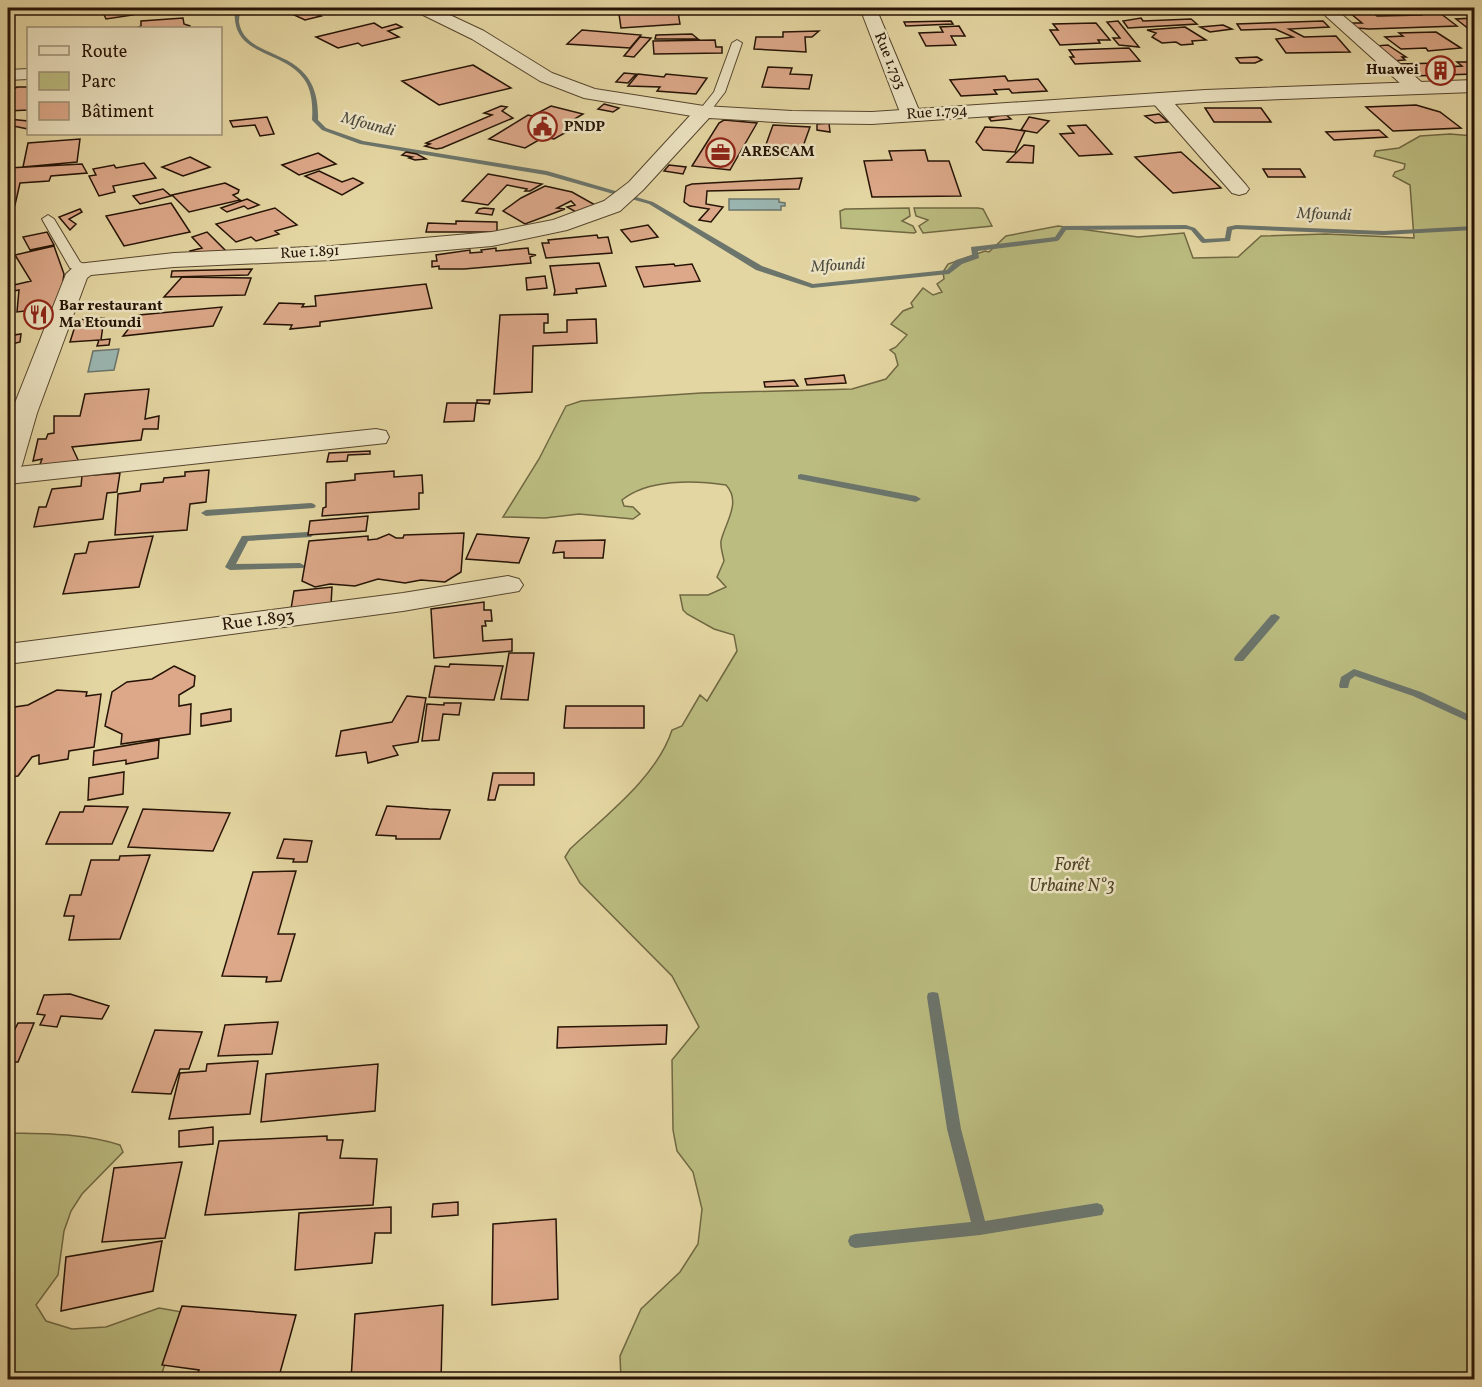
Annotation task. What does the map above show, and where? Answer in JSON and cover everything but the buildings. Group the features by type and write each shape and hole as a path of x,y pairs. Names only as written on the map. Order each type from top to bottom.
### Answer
{"street":[{"name":"Rue 1.794","path":"423,8 478,35 546,77 591,94 704,112 838,118 1160,99 1474,86"},
{"name":"Rue 1.793","path":"868,8 911,115"},
{"path":"1325,8 1418,89"},
{"path":"8,75 27,74"},
{"path":"1160,99 1239,189"},
{"name":"Rue 1.891","path":"85,269 174,260 332,253 492,238 559,225 612,206 636,186 704,112"},
{"path":"8,465 24,413 77,274 85,269"},
{"path":"8,476 376,437"},
{"name":"Rue 1.893","path":"8,654 403,602 508,585"}],"lane":[{"path":"704,112 719,92 737,43"},
{"path":"48,219 75,265 85,269"}],"green space":[{"name":"Forêt Urbaine N°3","path":"1450,134 1474,136 1474,1379 621,1379 620,1356 641,1309 680,1272 698,1244 702,1209 693,1172 677,1151 673,1130 672,1060 699,1027 672,976 580,883 565,857 570,849 642,780 655,764 672,730 682,726 700,695 707,701 737,651 734,635 714,629 687,614 683,610 680,595 708,595 726,587 717,577 724,561 721,541 731,513 733,498 726,485 700,482 672,483 645,488 622,500 624,506 633,507 640,514 633,519 579,514 545,518 503,517 539,459 566,406 581,401 701,393 852,389 886,379 898,365 895,354 890,350 907,335 891,324 903,311 913,307 911,303 923,288 933,295 942,292 937,284 944,279 943,272 948,264 985,251 989,252 1006,236 1058,226 1138,237 1184,233 1193,258 1238,257 1261,236 1326,234 1414,238 1410,185 1393,176 1395,172 1404,169 1405,164 1374,156 1376,151 1399,148 1420,136"},
{"path":"909,208 910,216 902,221 913,226 916,232 914,233 841,228 840,211 845,209"},
{"path":"914,208 983,209 992,226 923,233 919,226 928,220 916,216"},
{"path":"8,1133 78,1136 120,1145 123,1152 82,1194 71,1211 64,1231 58,1275 36,1305 46,1321 72,1329 106,1327 159,1308 182,1312 160,1379 8,1380"}],"water":[{"path":"729,199 779,199 779,202 785,203 785,206 781,206 781,210 729,210"},
{"path":"119,349 114,370 88,372 93,351"}],"waterway":[{"name":"Mfoundi","path":"237,8 237,23 241,34 259,49 294,67 307,79 314,96 315,120 324,129 362,143 547,173 651,203 759,268 812,286 949,272 959,262 976,256 974,249 1057,239 1064,228 1186,227 1193,229 1203,241 1228,240 1229,228 1236,227 1384,233 1474,228"},
{"path":"801,477 916,499"},
{"path":"206,513 311,506"},
{"path":"300,566 230,567 245,538 308,535"},
{"path":"1239,659 1275,617"},
{"path":"1344,686 1345,679 1354,672 1417,694 1474,721"},
{"path":"933,997 954,1129 980,1228"},
{"path":"980,1228 1097,1210"},
{"path":"855,1241 980,1228"}],"place":[{"name":"Huawei","path":"1440,70"},
{"name":"PNDP","path":"543,127"},
{"name":"ARESCAM","path":"720,152"},
{"name":"Bar restaurant Ma Etoundi","path":"38,315"}]}
